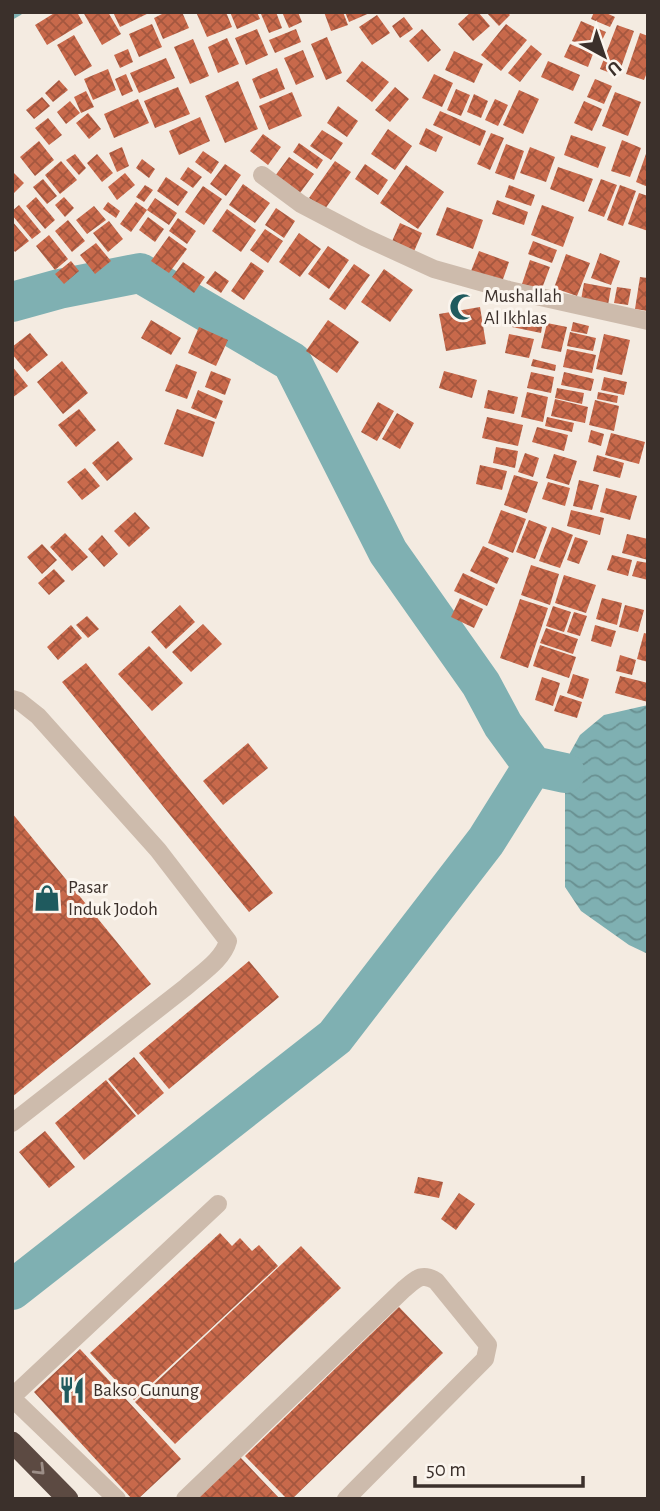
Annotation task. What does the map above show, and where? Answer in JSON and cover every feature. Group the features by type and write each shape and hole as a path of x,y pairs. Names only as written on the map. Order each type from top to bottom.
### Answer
{"highway":[{"path":"12,1442 68,1499"}],"street":[{"path":"262,175 312,209 364,237 434,269 509,290 648,321"},
{"path":"12,699 19,701 38,716 158,850 228,942 227,948 186,987 12,1123"},
{"path":"117,1499 13,1397 218,1204"},
{"path":"185,1499 404,1289 419,1277 428,1276 436,1281 488,1345 485,1359 346,1499"}],"water":[{"path":"648,705 648,954 629,945 581,911 565,887 565,773 570,753 580,735 604,715"}],"building":[{"path":"56,12 77,12 83,23 47,45 35,25"},
{"path":"83,12 108,12 121,34 102,45"},
{"path":"113,12 151,12 120,27"},
{"path":"166,12 182,12 189,28 163,39 154,18"},
{"path":"196,12 226,12 232,27 207,37"},
{"path":"230,12 257,12 260,19 237,29"},
{"path":"276,12 282,28 269,33 261,14"},
{"path":"282,12 298,12 302,22 289,28"},
{"path":"324,12 343,12 348,25 331,31"},
{"path":"345,12 372,12 349,22"},
{"path":"471,12 478,12 490,26 473,41 458,24"},
{"path":"486,12 507,12 510,15 499,26"},
{"path":"594,12 604,12 615,17 610,27 591,19"},
{"path":"377,15 390,33 372,45 359,27"},
{"path":"404,17 413,29 400,38 392,26"},
{"path":"581,21 606,32 597,51 572,41"},
{"path":"152,24 162,47 139,57 129,34"},
{"path":"506,24 527,40 501,71 481,55"},
{"path":"617,25 634,31 618,76 600,69"},
{"path":"257,29 268,55 246,65 235,38"},
{"path":"296,29 301,42 275,53 269,40"},
{"path":"422,29 441,50 428,62 409,41"},
{"path":"640,33 648,36 648,70 644,80 626,74"},
{"path":"74,35 92,66 75,76 57,45"},
{"path":"327,37 342,73 326,80 311,44"},
{"path":"227,38 239,64 218,73 208,47"},
{"path":"193,39 209,76 190,84 174,47"},
{"path":"570,44 593,54 588,67 564,57"},
{"path":"531,45 542,54 520,82 508,73"},
{"path":"128,49 133,62 120,68 114,55"},
{"path":"303,50 314,77 296,85 284,58"},
{"path":"454,51 483,64 474,83 445,70"},
{"path":"166,58 175,78 139,93 130,73"},
{"path":"362,61 389,82 372,102 346,81"},
{"path":"548,61 580,75 573,91 541,77"},
{"path":"277,68 285,89 260,99 252,79"},
{"path":"108,69 116,90 93,100 84,79"},
{"path":"126,74 133,91 122,96 115,79"},
{"path":"434,74 453,83 442,107 422,98"},
{"path":"595,79 612,86 604,104 587,97"},
{"path":"59,80 68,90 53,102 45,93"},
{"path":"238,81 258,129 225,143 205,96"},
{"path":"178,87 190,114 155,128 144,101"},
{"path":"395,87 409,99 390,122 375,110"},
{"path":"456,89 470,95 461,116 447,110"},
{"path":"519,90 539,99 523,134 503,125"},
{"path":"86,91 94,107 81,113 74,97"},
{"path":"292,92 302,116 269,130 259,106"},
{"path":"615,92 641,102 628,136 602,126"},
{"path":"474,94 488,101 481,118 467,112"},
{"path":"42,97 50,106 34,119 26,110"},
{"path":"138,99 149,123 114,138 104,114"},
{"path":"495,99 508,105 498,126 485,120"},
{"path":"70,101 80,113 66,124 57,112"},
{"path":"584,101 602,109 592,131 574,123"},
{"path":"338,106 358,121 347,137 327,123"},
{"path":"440,111 486,131 480,146 433,125"},
{"path":"88,113 101,129 89,139 76,123"},
{"path":"200,117 210,141 179,155 169,131"},
{"path":"48,118 62,135 49,145 35,128"},
{"path":"426,128 443,137 436,152 419,144"},
{"path":"388,129 412,146 395,170 371,154"},
{"path":"322,130 343,143 331,160 310,146"},
{"path":"491,133 504,138 490,170 477,164"},
{"path":"263,134 281,147 268,165 250,151"},
{"path":"571,135 606,147 598,168 564,155"},
{"path":"622,140 641,148 630,177 611,171"},
{"path":"39,141 54,160 35,176 20,157"},
{"path":"299,143 323,160 317,169 293,152"},
{"path":"506,144 524,151 514,180 495,173"},
{"path":"122,147 129,166 117,172 109,153"},
{"path":"530,147 555,157 546,182 520,173"},
{"path":"203,151 219,162 211,174 195,162"},
{"path":"648,151 648,187 636,182"},
{"path":"75,154 86,168 79,175 66,160"},
{"path":"97,154 113,173 102,182 87,163"},
{"path":"289,157 314,174 300,193 275,176"},
{"path":"142,159 155,169 149,178 136,168"},
{"path":"61,161 77,180 60,194 45,175"},
{"path":"335,161 351,172 325,209 309,198"},
{"path":"225,164 241,175 226,196 210,184"},
{"path":"365,164 388,180 378,195 355,179"},
{"path":"406,165 444,192 418,229 380,203"},
{"path":"188,167 202,177 193,188 180,179"},
{"path":"558,167 593,179 584,202 550,189"},
{"path":"12,171 24,183 14,193 12,192"},
{"path":"125,173 135,185 117,200 108,187"},
{"path":"166,177 188,192 178,206 157,191"},
{"path":"43,179 57,196 47,204 33,187"},
{"path":"601,179 617,185 604,217 588,211"},
{"path":"243,184 270,203 255,223 229,205"},
{"path":"145,185 153,190 144,202 136,197"},
{"path":"509,185 535,195 531,206 505,197"},
{"path":"620,185 636,191 623,226 607,220"},
{"path":"203,186 222,199 204,225 185,212"},
{"path":"639,193 648,196 648,231 628,224"},
{"path":"36,197 55,220 45,229 26,206"},
{"path":"64,197 74,208 65,217 55,205"},
{"path":"155,198 177,213 169,225 147,210"},
{"path":"497,200 528,212 524,225 492,214"},
{"path":"108,202 120,211 116,218 103,209"},
{"path":"136,202 147,210 131,232 120,224"},
{"path":"19,205 41,232 32,239 12,215 12,211"},
{"path":"542,205 574,217 563,247 531,235"},
{"path":"94,206 106,220 87,234 76,220"},
{"path":"447,207 483,220 473,249 436,235"},
{"path":"276,208 295,221 284,238 265,225"},
{"path":"227,209 256,230 241,252 212,231"},
{"path":"148,217 164,229 155,242 139,230"},
{"path":"178,218 196,231 187,244 169,231"},
{"path":"68,220 85,241 72,252 55,231"},
{"path":"12,221 29,241 15,252 12,248"},
{"path":"109,221 123,239 108,252 93,233"},
{"path":"400,223 422,233 412,256 390,246"},
{"path":"265,229 283,241 268,263 250,250"},
{"path":"299,233 321,249 300,277 279,262"},
{"path":"49,235 68,259 55,270 36,246"},
{"path":"169,236 187,249 169,273 151,261"},
{"path":"533,241 557,250 552,263 528,254"},
{"path":"96,243 111,261 95,274 80,255"},
{"path":"328,246 349,260 329,289 308,274"},
{"path":"479,251 509,262 502,282 471,271"},
{"path":"600,253 620,261 611,285 591,278"},
{"path":"566,254 590,263 577,296 554,288"},
{"path":"530,260 550,267 541,291 522,284"},
{"path":"71,261 79,271 64,284 55,274"},
{"path":"183,262 205,277 194,293 172,277"},
{"path":"251,262 264,271 244,300 231,291"},
{"path":"354,264 370,275 345,310 329,299"},
{"path":"384,269 413,290 390,322 361,302"},
{"path":"215,271 229,281 221,293 206,283"},
{"path":"640,277 648,278 648,311 635,309"},
{"path":"584,283 611,288 608,305 581,300"},
{"path":"617,287 631,289 628,305 614,303"},
{"path":"480,307 486,344 446,351 439,314"},
{"path":"515,316 543,322 541,333 512,327"},
{"path":"151,320 181,338 171,355 141,338"},
{"path":"328,320 359,342 337,373 306,351"},
{"path":"573,322 589,326 587,334 571,331"},
{"path":"547,323 567,327 561,352 541,348"},
{"path":"199,327 228,340 216,366 188,353"},
{"path":"570,332 596,338 593,351 567,346"},
{"path":"30,333 48,355 27,372 12,354 12,347"},
{"path":"509,334 534,339 529,358 505,353"},
{"path":"604,334 630,340 622,375 596,369"},
{"path":"567,349 596,355 592,373 563,367"},
{"path":"533,359 556,365 555,371 531,366"},
{"path":"62,361 88,393 63,414 37,382"},
{"path":"176,364 197,372 187,399 165,391"},
{"path":"12,366 28,386 12,398"},
{"path":"211,371 231,379 225,395 205,387"},
{"path":"444,371 477,380 472,398 439,388"},
{"path":"531,372 554,377 551,393 527,388"},
{"path":"564,372 594,379 591,391 561,385"},
{"path":"604,377 627,382 624,395 601,390"},
{"path":"557,388 584,393 582,404 555,398"},
{"path":"198,390 223,401 216,419 191,408"},
{"path":"488,390 518,397 514,414 484,408"},
{"path":"527,392 548,397 543,422 521,417"},
{"path":"598,392 618,396 617,403 597,399"},
{"path":"555,399 588,407 585,423 551,416"},
{"path":"595,400 619,406 614,431 589,425"},
{"path":"378,402 394,411 377,441 361,432"},
{"path":"79,409 96,430 76,447 58,425"},
{"path":"177,409 215,422 203,457 164,444"},
{"path":"397,413 414,423 400,449 382,439"},
{"path":"487,417 523,425 518,446 482,438"},
{"path":"547,417 574,423 572,432 545,426"},
{"path":"537,427 568,435 564,451 532,442"},
{"path":"591,430 604,434 601,446 588,442"},
{"path":"611,433 645,442 639,464 605,455"},
{"path":"118,441 133,459 107,481 92,463"},
{"path":"496,447 518,451 515,468 493,463"},
{"path":"525,453 539,458 533,477 518,472"},
{"path":"554,454 577,461 569,485 546,478"},
{"path":"597,455 624,463 620,478 593,471"},
{"path":"480,465 507,471 502,490 476,484"},
{"path":"85,468 100,486 82,500 67,482"},
{"path":"514,475 538,482 527,513 504,505"},
{"path":"579,480 599,485 592,510 573,506"},
{"path":"548,482 570,488 565,506 542,499"},
{"path":"606,488 637,496 630,520 600,512"},
{"path":"501,510 526,519 513,553 488,543"},
{"path":"571,510 604,518 600,535 567,526"},
{"path":"135,512 150,528 129,547 114,531"},
{"path":"529,520 547,527 535,559 516,552"},
{"path":"552,527 573,535 560,568 539,561"},
{"path":"65,533 88,557 72,571 50,547"},
{"path":"627,534 648,539 648,560 622,553"},
{"path":"102,535 118,554 104,567 88,549"},
{"path":"575,537 588,541 579,564 567,560"},
{"path":"42,544 57,560 42,574 27,557"},
{"path":"483,546 509,558 497,584 470,571"},
{"path":"612,555 632,560 628,576 607,570"},
{"path":"637,561 648,563 648,580 632,576"},
{"path":"531,565 559,574 550,605 521,595"},
{"path":"54,569 65,581 49,595 38,583"},
{"path":"463,573 495,588 487,606 454,591"},
{"path":"564,575 596,585 586,613 555,603"},
{"path":"460,598 483,609 474,628 451,617"},
{"path":"602,598 622,603 617,625 596,619"},
{"path":"520,599 548,608 528,668 500,658"},
{"path":"180,605 195,622 166,649 151,632"},
{"path":"625,605 644,610 638,632 619,627"},
{"path":"553,606 571,612 564,632 546,626"},
{"path":"574,612 587,616 580,636 567,632"},
{"path":"87,616 99,629 88,638 76,625"},
{"path":"203,624 222,644 191,672 172,652"},
{"path":"71,625 82,638 58,660 47,647"},
{"path":"595,625 616,631 611,647 591,641"},
{"path":"546,628 578,639 573,654 540,643"},
{"path":"644,633 648,634 648,662 637,659"},
{"path":"540,645 576,657 569,678 533,666"},
{"path":"149,646 183,683 152,711 118,674"},
{"path":"620,655 636,660 632,675 616,671"},
{"path":"86,663 273,893 249,912 62,682"},
{"path":"573,674 589,679 583,699 567,693"},
{"path":"620,676 648,683 648,702 615,693"},
{"path":"542,677 560,683 553,706 535,700"},
{"path":"560,695 582,702 577,718 554,711"},
{"path":"248,743 268,768 223,805 203,781"},
{"name":"Pasar Induk Jodoh","path":"12,813 151,984 12,1097"},
{"path":"249,961 279,997 169,1089 139,1053"},
{"path":"134,1057 164,1093 138,1115 108,1079"},
{"path":"106,1080 136,1116 84,1160 55,1123"},
{"path":"45,1131 75,1167 49,1188 19,1152"},
{"path":"418,1177 443,1182 439,1198 414,1193"},
{"path":"459,1193 475,1204 456,1230 441,1219"},
{"path":"220,1233 232,1246 240,1238 252,1251 259,1245 278,1266 134,1400 90,1353"},
{"path":"301,1246 341,1288 175,1444 135,1402"},
{"path":"399,1307 443,1353 292,1499 287,1499 245,1456"},
{"path":"80,1349 181,1459 138,1499 132,1499 34,1392"},
{"path":"240,1457 280,1499 196,1499"}],"waterway":[{"path":"12,16 19,12"},
{"path":"12,302 59,289 140,273 292,362 388,552 481,684 503,725 533,766"},
{"path":"12,1290 335,1037 486,841 533,766 565,773"}],"place":[{"name":"Mushallah Al Ikhlas","path":"463,307"},
{"name":"Pasar Induk Jodoh","path":"47,898"},
{"name":"Bakso Gunung","path":"72,1390"}]}
